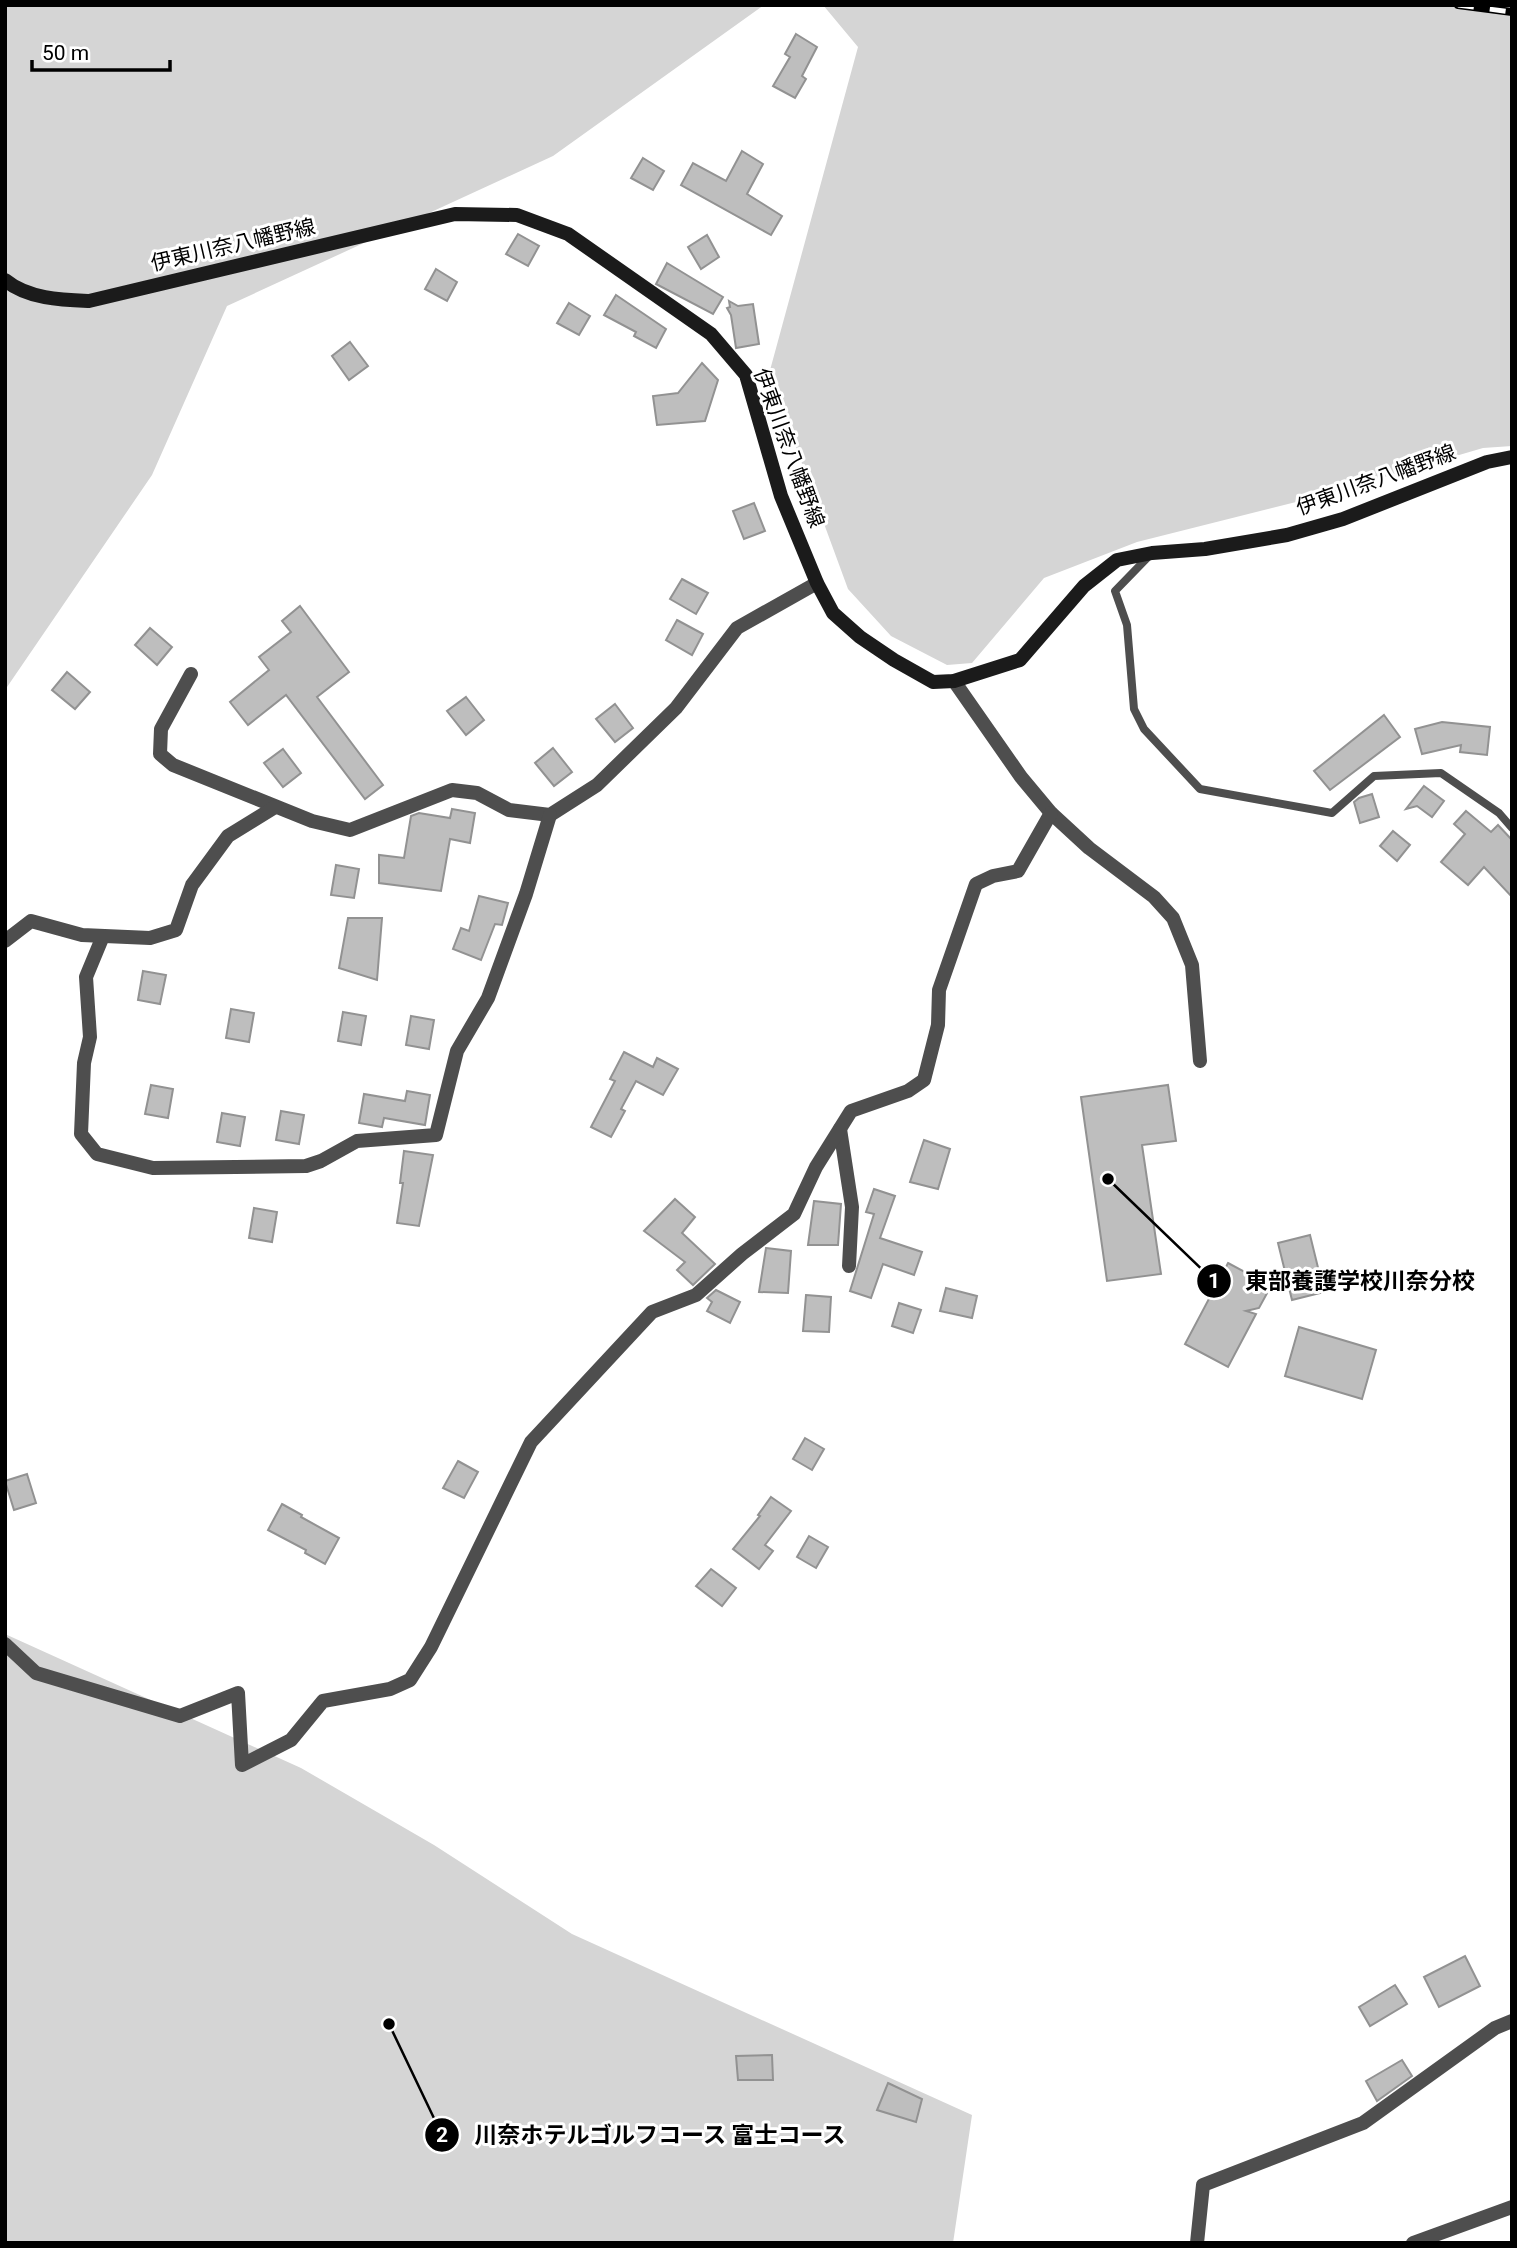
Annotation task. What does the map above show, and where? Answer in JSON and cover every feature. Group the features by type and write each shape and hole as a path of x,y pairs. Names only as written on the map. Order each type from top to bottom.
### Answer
{"main road":[{"name":"伊東川奈八幡野線","path":"5,280 11,285 52,300 89,301 455,214 517,215 568,234 710,334 746,375 781,496 817,583 833,613 860,637 933,682 954,681 1020,660 1084,586 1117,560 1152,552 1205,549 1286,535 1343,519 1487,461 1512,457"}],"street":[{"path":"191,674 161,729 160,754 173,765 275,807 312,821 350,830 452,790 477,793 509,810 550,815 597,785 676,708 737,628 817,583"},
{"path":"954,681 1021,777 1051,813 1089,848 1154,897 1173,918 1192,965 1200,1061"},
{"path":"5,941 31,920 82,935 150,938 176,930 192,885 228,836 275,807"},
{"path":"5,1644 36,1673 180,1716 238,1693 242,1765 291,1740 323,1701 390,1689 410,1680 431,1647 531,1442 652,1312 696,1295 742,1254 794,1214 816,1167 851,1111 908,1091 925,1080 938,1024 939,990 976,884 993,876 1018,871 1051,813"},
{"path":"103,936 86,977 90,1037 84,1063 81,1134 97,1154 153,1168 306,1167 357,1141 436,1135 457,1051 488,998 526,894 550,815"},
{"path":"840,1129 852,1207 849,1266"},
{"path":"1197,2243 1203,2185 1363,2123 1495,2028 1512,2021"},
{"path":"1413,2243 1512,2207"}],"lane":[{"path":"1152,552 1115,591 1127,625 1135,709 1144,729 1200,789 1332,813 1374,776 1441,773 1499,813 1512,828"}],"shaded area":[{"path":"5,5 764,5 553,156 227,306 152,475 5,690"},
{"path":"823,5 1512,5 1512,446 1483,448 1316,497 1137,542 1044,578 972,663 947,665 891,636 848,589 769,374 858,47"},
{"path":"5,1634 301,1768 434,1845 572,1934 972,2115 953,2243 5,2243"}],"building":[{"path":"796,34 817,47 802,76 806,79 795,98 773,86 790,57 785,54"},
{"path":"742,151 763,164 747,194 782,216 771,235 681,185 693,163 726,181"},
{"path":"643,158 664,171 653,190 631,178"},
{"path":"518,234 539,246 528,266 506,254"},
{"path":"707,235 719,257 701,269 688,247"},
{"path":"667,263 723,297 713,314 656,284"},
{"path":"436,269 457,282 447,301 425,289"},
{"path":"616,295 666,329 656,348 634,336 636,332 604,315"},
{"path":"729,301 738,306 753,304 759,344 736,348 731,315 727,308 730,307"},
{"path":"569,303 590,316 579,335 557,323"},
{"path":"350,342 368,366 349,380 332,356"},
{"path":"702,363 718,380 705,421 657,425 653,396 678,393"},
{"path":"754,503 765,531 744,539 733,511"},
{"path":"682,579 708,593 696,614 670,599"},
{"path":"300,606 349,672 317,697 383,785 365,799 286,695 248,725 230,702 269,670 259,657 291,632 282,621"},
{"path":"677,620 703,634 692,655 666,640"},
{"path":"150,628 172,647 157,665 135,645"},
{"path":"67,672 90,692 75,709 52,690"},
{"path":"466,697 484,720 466,735 447,711"},
{"path":"615,704 633,728 615,742 596,719"},
{"path":"1384,715 1400,737 1330,790 1314,771"},
{"path":"1442,722 1490,727 1487,755 1460,752 1461,745 1422,754 1415,729"},
{"path":"553,748 572,772 554,786 535,763"},
{"path":"283,749 301,773 283,787 264,763"},
{"path":"1424,786 1444,801 1432,817 1417,806 1406,809"},
{"path":"1372,794 1379,817 1360,823 1354,802"},
{"path":"452,809 475,813 470,843 450,839 441,891 379,883 379,855 404,858 411,816 419,813 450,818"},
{"path":"1466,811 1491,832 1498,825 1512,840 1512,897 1484,867 1468,885 1441,862 1465,834 1454,824"},
{"path":"1393,831 1410,845 1397,861 1380,846"},
{"path":"336,865 359,869 354,898 331,895"},
{"path":"479,896 508,903 502,925 495,924 481,960 453,949 461,928 469,931"},
{"path":"348,918 382,918 377,980 339,968"},
{"path":"143,971 166,975 160,1004 138,1000"},
{"path":"231,1009 254,1013 249,1042 226,1038"},
{"path":"343,1012 366,1016 361,1045 338,1041"},
{"path":"411,1016 434,1020 429,1049 406,1045"},
{"path":"624,1052 653,1067 657,1058 678,1069 663,1095 636,1081 621,1109 625,1111 611,1137 591,1127 615,1081 610,1079"},
{"path":"151,1085 173,1089 168,1118 145,1114"},
{"path":"1168,1085 1176,1141 1142,1145 1161,1274 1107,1281 1081,1097"},
{"path":"407,1091 430,1095 425,1125 384,1118 382,1127 359,1123 364,1094 405,1101"},
{"path":"281,1111 304,1115 299,1144 276,1140"},
{"path":"222,1113 245,1117 240,1146 217,1142"},
{"path":"924,1140 950,1149 938,1189 910,1182"},
{"path":"404,1151 433,1155 419,1226 397,1223 403,1183 400,1183"},
{"path":"874,1189 895,1196 880,1238 922,1252 914,1275 883,1264 871,1298 850,1291 874,1214 866,1212"},
{"path":"675,1199 695,1217 682,1233 715,1264 693,1285 677,1270 685,1262 644,1231"},
{"path":"814,1201 841,1204 838,1245 808,1245"},
{"path":"254,1208 277,1212 272,1242 249,1238"},
{"path":"1310,1235 1324,1292 1292,1300 1278,1243"},
{"path":"766,1248 791,1251 788,1293 759,1292"},
{"path":"1228,1263 1271,1286 1259,1308 1246,1311 1256,1314 1228,1367 1185,1344"},
{"path":"946,1288 977,1296 972,1318 940,1311"},
{"path":"716,1290 740,1302 730,1323 707,1311 712,1302 707,1298"},
{"path":"806,1295 831,1297 829,1332 803,1331"},
{"path":"899,1303 921,1310 913,1333 892,1326"},
{"path":"1299,1327 1376,1350 1362,1399 1285,1376"},
{"path":"805,1438 824,1449 812,1470 793,1459"},
{"path":"458,1461 478,1472 464,1498 443,1488"},
{"path":"27,1474 36,1503 14,1510 5,1481"},
{"path":"771,1497 791,1511 765,1545 773,1551 759,1569 733,1549 760,1516 758,1515"},
{"path":"282,1504 339,1538 325,1564 305,1553 306,1550 268,1530"},
{"path":"809,1536 828,1547 816,1568 797,1557"},
{"path":"711,1569 736,1588 722,1606 696,1586"},
{"path":"1465,1956 1480,1986 1439,2007 1424,1977"},
{"path":"1395,1985 1407,2004 1370,2026 1359,2007"},
{"path":"772,2055 773,2080 738,2080 736,2056"},
{"path":"1402,2060 1412,2076 1377,2101 1366,2081"},
{"path":"888,2083 922,2099 916,2122 877,2110"}],"railway":[{"path":"1458,5 1512,12"}],"place":[{"name":"東部養護学校川奈分校","path":"1108,1179"},
{"name":"川奈ホテルゴルフコース 富士コース","path":"389,2024"}]}
